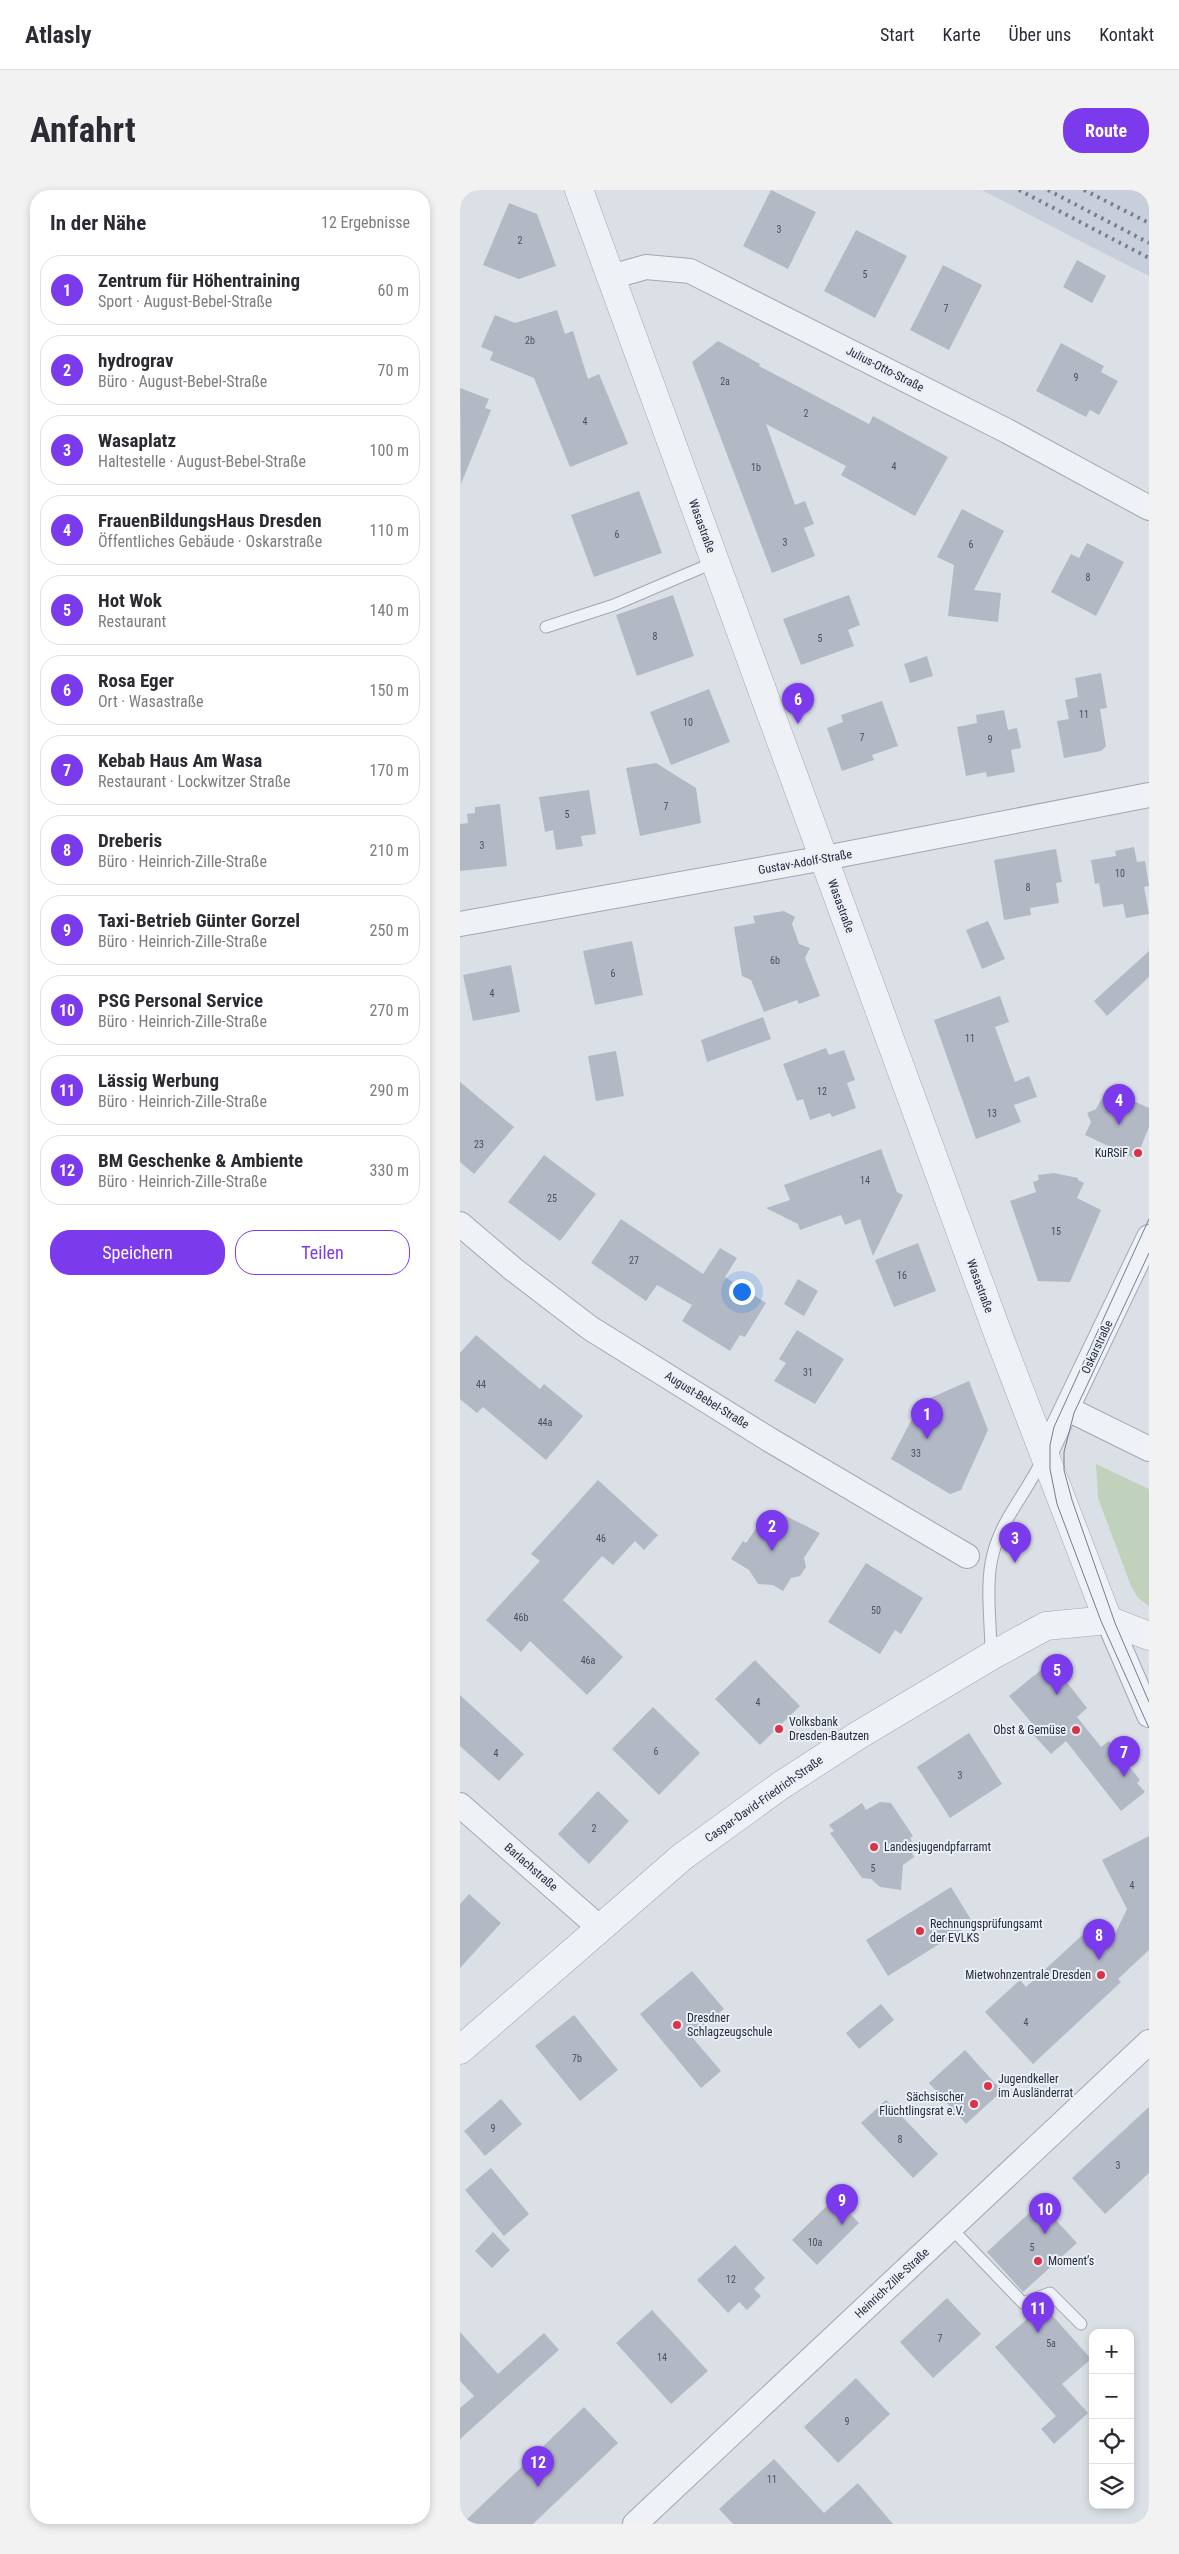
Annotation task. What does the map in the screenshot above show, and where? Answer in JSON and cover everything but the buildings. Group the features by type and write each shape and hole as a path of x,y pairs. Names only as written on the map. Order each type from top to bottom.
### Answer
{"street":[{"name":"Wasastraße","path":"579,190 1044,1456 1108,1620"},
{"name":"Julius-Otto-Straße","path":"612,277 646,267 690,271 1007,431 1149,508"},
{"name":"Gustav-Adolf-Straße","path":"460,924 824,858 1149,796"},
{"name":"August-Bebel-Straße","path":"460,1224 513,1269 590,1328 770,1440 979,1562"},
{"name":"Oskarstraße","path":"1044,1456 1149,1237"},
{"path":"1068,1409 1149,1449"},
{"path":"1108,1620 1149,1636"},
{"path":"1108,1620 1149,1715"},
{"name":"Caspar-David-Friedrich-Straße","path":"460,2050 682,1857 780,1786 841,1746 991,1656 1046,1626 1108,1620"},
{"name":"Barlachstraße","path":"460,1806 601,1929"},
{"name":"Heinrich-Zille-Straße","path":"635,2524 1149,2042"}],"lane":[{"path":"546,627 614,605 715,562"},
{"path":"991,1656 979,1562 993,1553 1008,1518 1044,1456"},
{"path":"951,2228 1023,2303 1050,2293 1082,2324"}],"shaded area":[{"path":"982,190 1149,190 1149,276 1076,239"}],"green space":[{"path":"1096,1464 1149,1489 1149,1606 1138,1598 1131,1586 1098,1498"}],"tram line":[{"path":"1149,1219 1054,1427 1050,1445 1050,1469 1057,1504 1101,1621 1149,1728"},
{"path":"1149,1253 1074,1413 1064,1452 1064,1470 1072,1500 1115,1623 1149,1702"}],"railway":[{"path":"1019,190 1149,258"},
{"path":"1048,190 1149,243"},
{"path":"1084,190 1149,223"}],"place":[{"name":"Rosa Eger","path":"798,724"},
{"name":"FrauenBildungsHaus Dresden","path":"1119,1125"},
{"name":"KuRSiF","path":"1138,1153"},
{"name":"Zentrum für Höhentraining","path":"927,1439"},
{"name":"hydrograv","path":"772,1551"},
{"name":"Wasaplatz","path":"1015,1563"},
{"name":"Hot Wok","path":"1057,1695"},
{"name":"Volksbank Dresden-Bautzen","path":"779,1729"},
{"name":"Obst & Gemüse","path":"1076,1730"},
{"name":"Kebab Haus Am Wasa","path":"1124,1777"},
{"name":"Landesjugendpfarramt","path":"874,1847"},
{"name":"Rechnungsprüfungsamt der EVLKS","path":"920,1931"},
{"name":"Dreberis","path":"1099,1960"},
{"name":"Mietwohnzentrale Dresden","path":"1101,1975"},
{"name":"Dresdner Schlagzeugschule","path":"677,2025"},
{"name":"Jugendkeller im Ausländerrat","path":"988,2086"},
{"name":"Sächsischer Flüchtlingsrat e.V.","path":"974,2104"},
{"name":"Taxi-Betrieb Günter Gorzel","path":"842,2225"},
{"name":"PSG Personal Service","path":"1045,2234"},
{"name":"Moment’s","path":"1038,2261"},
{"name":"Lässig Werbung","path":"1038,2333"},
{"name":"BM Geschenke & Ambiente","path":"538,2487"}]}
